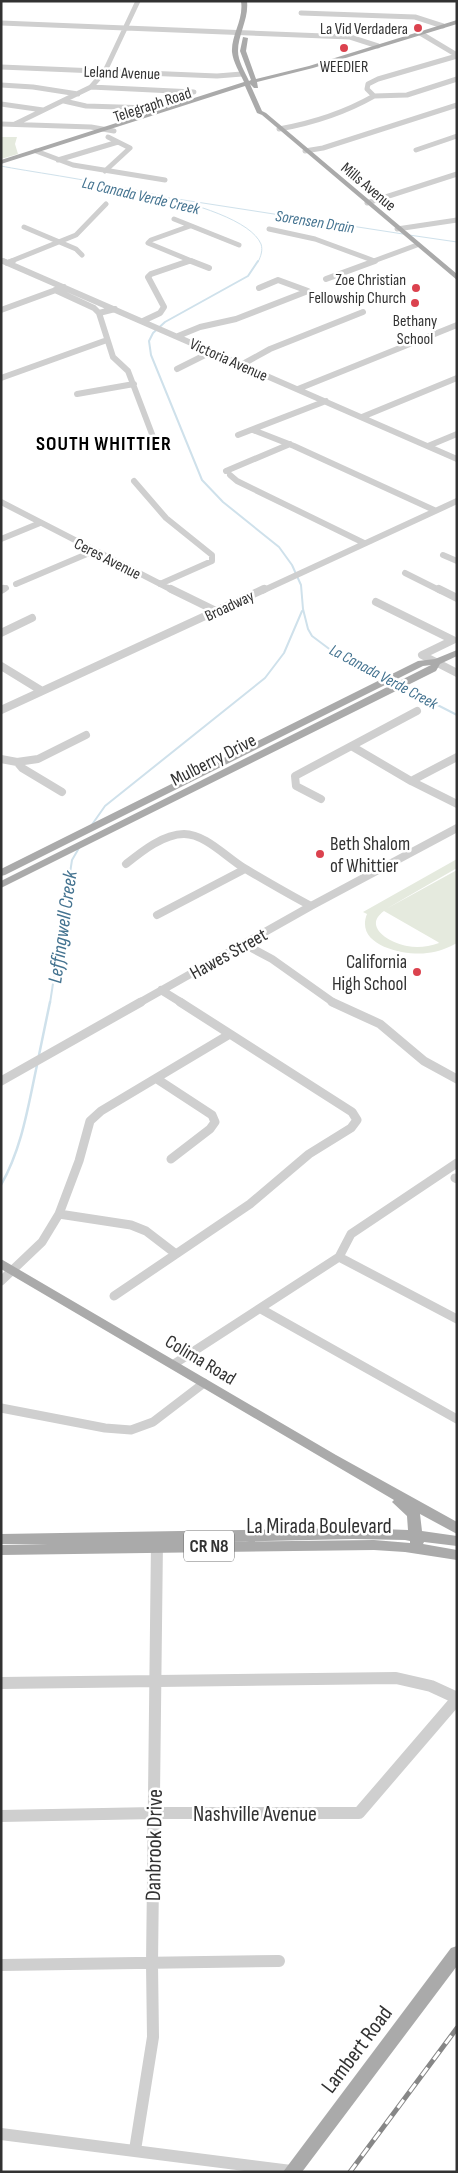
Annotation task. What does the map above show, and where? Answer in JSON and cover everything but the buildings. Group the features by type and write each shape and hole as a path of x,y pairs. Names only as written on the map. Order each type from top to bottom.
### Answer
{"main road":[{"path":"244,1 245,12 235,44 235,54 244,57 243,43 249,25"},
{"name":"Telegraph Road","path":"5,161 114,131 247,86 254,81 311,67 457,22"},
{"name":"Mills Avenue","path":"235,54 259,112 264,114 279,129 407,237 455,274"},
{"name":"Mills Avenue","path":"244,57 265,111 264,114"},
{"name":"Telegraph Road","path":"254,81 301,72 311,67"},
{"name":"Telegraph Road","path":"1,166 104,129 247,86"},
{"name":"Mulberry Drive","path":"1,873 421,663 437,662 457,654"},
{"name":"Mulberry Drive","path":"1,885 400,686 433,669 437,662"},
{"path":"192,790 189,786 193,781 215,771 230,758"},
{"name":"Colima Road","path":"7,1266 383,1487"},
{"path":"383,1487 457,1529"},
{"path":"383,1487 413,1514 417,1542"},
{"name":"La Mirada Boulevard","path":"1,1540 327,1545 457,1541"},
{"name":"La Mirada Boulevard","path":"417,1542 457,1555"},
{"name":"La Mirada Boulevard","path":"1,1550 157,1543"},
{"name":"Lambert Road","path":"291,2172 457,1953"}],"street":[{"path":"15,124 91,88 105,71 138,1"},
{"path":"301,13 415,17 443,26"},
{"path":"1,23 350,37 378,46"},
{"path":"420,33 457,55"},
{"path":"374,96 368,90 368,84 378,79 457,55"},
{"name":"Leland Avenue","path":"1,67 217,76 242,74"},
{"path":"279,129 298,126 316,120 361,104 374,96 407,95 457,79"},
{"path":"1,85 34,87 78,94"},
{"path":"91,88 194,92"},
{"path":"64,101 86,106 151,108"},
{"path":"1,104 43,110"},
{"path":"305,151 323,148 457,105"},
{"path":"1,124 114,131"},
{"path":"416,150 457,136"},
{"path":"105,171 130,150 108,137"},
{"path":"58,160 118,142"},
{"path":"39,152 58,160 105,171 165,180"},
{"path":"367,203 457,174"},
{"path":"4,261 62,242 76,235 106,204"},
{"path":"174,219 239,245"},
{"path":"398,229 457,220"},
{"path":"190,226 151,240 148,243 210,268"},
{"path":"24,227 62,242 76,249 82,255"},
{"path":"269,230 316,239 372,260"},
{"path":"326,279 372,260 417,245"},
{"path":"143,321 160,313 164,307 148,277 150,274 189,260"},
{"name":"Victoria Avenue","path":"4,261 457,459"},
{"path":"178,336 200,327 236,319 308,291 278,280 259,288"},
{"path":"1,310 64,287"},
{"path":"56,290 94,308 99,313 113,357 128,371 156,442"},
{"path":"99,313 115,309"},
{"path":"241,364 270,349 363,312"},
{"path":"298,389 457,325"},
{"path":"1,378 107,340"},
{"path":"177,369 211,352"},
{"path":"362,417 457,378"},
{"path":"77,394 91,390 134,384"},
{"path":"238,436 326,401"},
{"path":"253,430 290,444 434,510"},
{"path":"428,446 457,434"},
{"path":"290,444 228,473 237,481 364,543"},
{"path":"134,481 166,518 212,555 212,561 160,584"},
{"name":"Broadway","path":"1,710 457,500"},
{"name":"Ceres Avenue","path":"1,502 94,551 216,611"},
{"path":"1,539 40,522"},
{"path":"16,584 94,551"},
{"path":"443,555 457,561"},
{"path":"405,573 457,598"},
{"path":"376,602 453,640 422,654 455,670"},
{"path":"1,633 32,618"},
{"path":"1,666 42,691"},
{"path":"321,799 296,786 294,781 296,776 417,711"},
{"path":"1,758 17,762 38,760 86,735"},
{"path":"353,747 411,781 457,804"},
{"path":"411,781 457,757"},
{"path":"17,762 22,768 62,792"},
{"name":"Hawes Street","path":"1,1081 311,906 457,828"},
{"path":"126,864 139,854 171,837 184,834 197,838 245,869 311,906"},
{"path":"157,915 245,869"},
{"path":"244,944 272,960 336,1005 380,1024 424,1061 457,1079"},
{"path":"114,1296 250,1204 309,1154 351,1128 357,1120 352,1112 161,990"},
{"path":"1,1281 7,1266 42,1242 59,1214 80,1161 90,1121 101,1111 230,1034"},
{"path":"157,1079 212,1115 215,1122 171,1160"},
{"path":"174,1364 339,1257 351,1234 457,1163"},
{"path":"59,1214 131,1225 146,1231 176,1254"},
{"path":"339,1257 457,1319"},
{"path":"261,1309 457,1419"},
{"path":"1,1408 105,1428 131,1430 153,1422 204,1383"},
{"name":"Danbrook Drive","path":"135,2150 152,2037 157,1543"},
{"path":"1,1683 396,1678 431,1686 457,1699"},
{"name":"Nashville Avenue","path":"1,1816 154,1813 359,1813 457,1699"},
{"path":"1,1966 279,1961"},
{"path":"1,2134 135,2150 291,2172"}],"shaded area":[{"path":"1,137 17,137 15,144 18,154 1,159"},
{"path":"457,859 457,868 386,909 457,870 457,943 435,952 427,953 407,953 384,947 368,934 365,925 367,914 363,912","holes":["384,911 439,943 419,947 407,946 386,938 377,928 376,923 378,917"]}],"waterway":[{"name":"La Canada Verde Creek","path":"1,166 142,192 183,202 219,214 246,228 261,244 262,248 258,262"},
{"name":"Sorensen Drain","path":"177,199 403,234"},
{"name":"Sorensen Drain","path":"409,235 457,242"},
{"name":"La Canada Verde Creek","path":"258,261 248,276 165,322 153,333 149,341 151,355 202,480 223,502 279,547 292,565 301,585 303,609 308,629 312,636 332,651 457,715"},
{"name":"Leffingwell Creek","path":"91,826 105,806 265,678 284,653 302,611"},
{"name":"Leffingwell Creek","path":"50,1003 72,860 79,848"},
{"name":"Leffingwell Creek","path":"39,1055 50,1002"},
{"name":"Leffingwell Creek","path":"1,1185 19,1142 37,1065"}],"railway":[{"path":"350,2172 457,2028"}],"place":[{"name":"La Vid Verdadera","path":"418,28"},
{"name":"WEEDIER","path":"344,48"},
{"name":"Zoe Christian Fellowship Church","path":"416,288"},
{"name":"Bethany School","path":"415,303"},
{"name":"Beth Shalom of Whittier","path":"320,854"},
{"name":"California High School","path":"417,972"}],"district":[{"name":"SOUTH WHITTIER","path":"104,443"}]}
